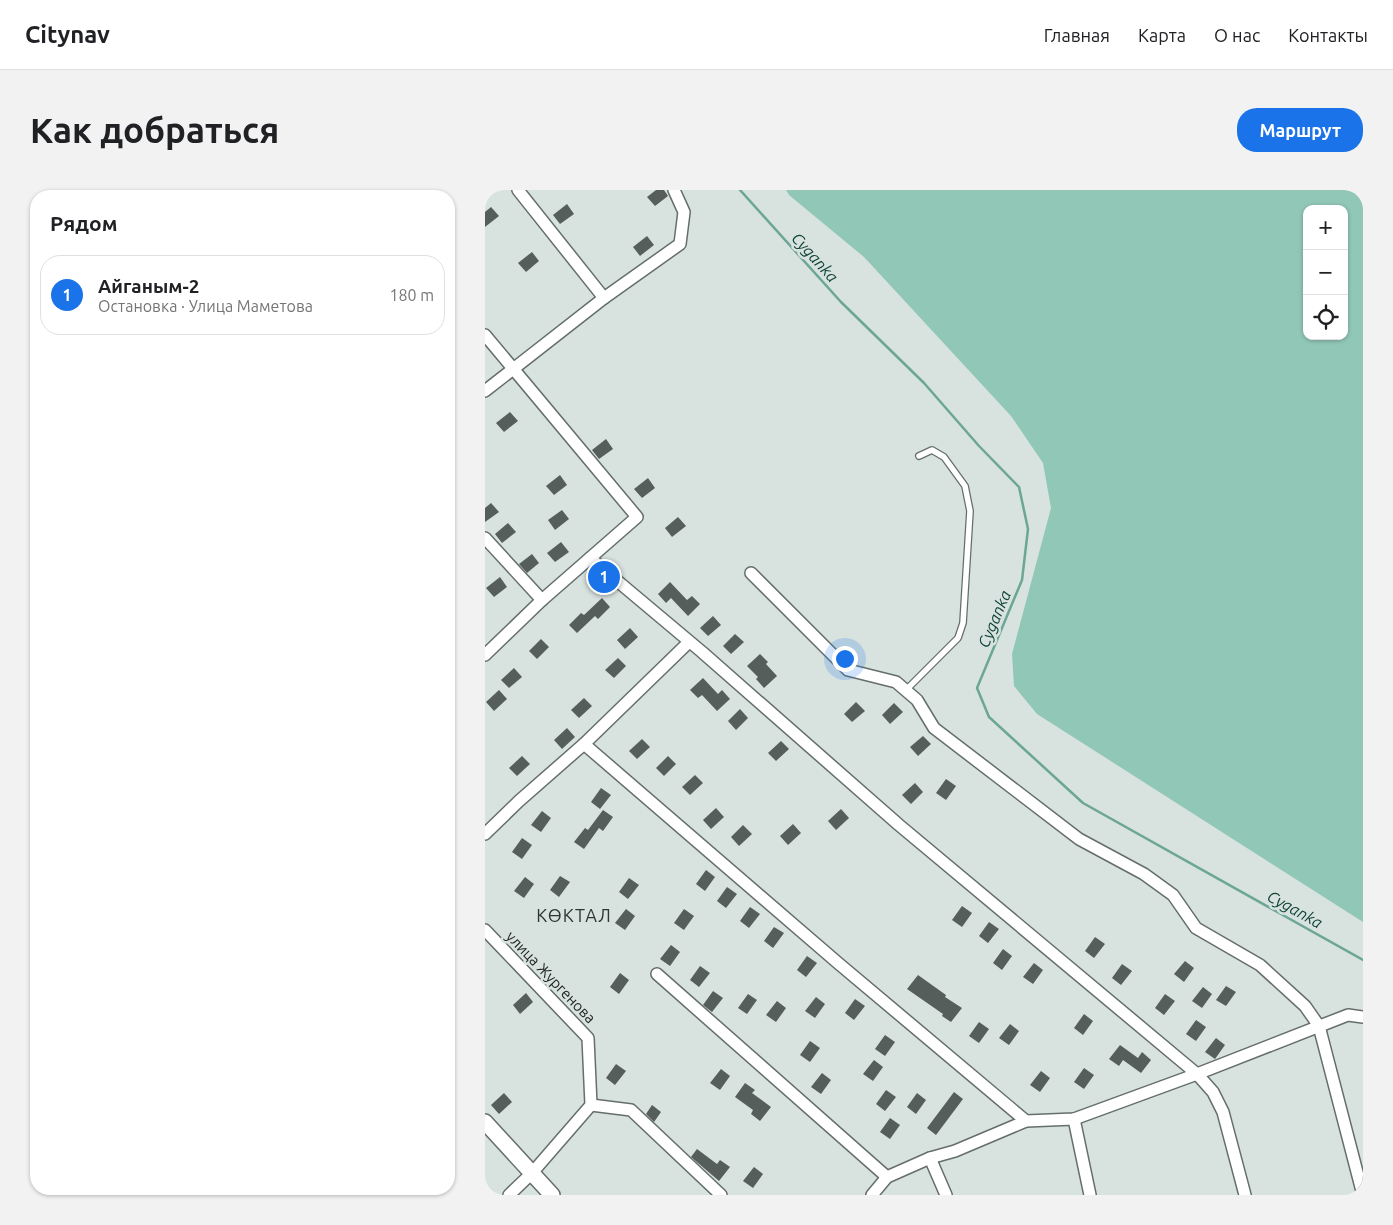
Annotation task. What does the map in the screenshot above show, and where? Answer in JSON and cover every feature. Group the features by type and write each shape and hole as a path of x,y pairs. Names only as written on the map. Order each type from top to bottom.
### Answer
{"street":[{"path":"518,190 604,298"},
{"path":"485,391 604,298 679,244 684,212 674,190"},
{"path":"485,335 637,517 542,600 485,654"},
{"path":"485,538 542,600"},
{"path":"590,558 899,825 1197,1074 1213,1092 1223,1112 1245,1195"},
{"path":"751,573 848,670 896,682 917,700 934,728 1079,839 1144,874 1173,895 1196,928 1260,965 1305,1006 1319,1026 1363,1195"},
{"path":"485,834 519,801 584,744 689,642"},
{"path":"584,744 831,957 1026,1121"},
{"name":"улица Жургенова","path":"485,930 588,1038 591,1105"},
{"path":"657,974 887,1177"},
{"path":"872,1195 887,1177 930,1158 955,1151 1026,1121 1073,1119 1197,1074 1348,1015 1363,1017"},
{"path":"509,1195 532,1173 591,1105 631,1110 721,1195"},
{"path":"1073,1119 1090,1195"},
{"path":"485,1122 552,1195"},
{"path":"930,1158 946,1195"}],"lane":[{"path":"905,690 958,638 963,623 970,511 965,486 944,457 932,450 919,456"}],"green space":[{"path":"786,190 1363,190 1363,922 1037,714 1014,686 1012,654 1051,508 1043,463 1011,416 864,257 789,195"}],"building":[{"path":"656,190 664,190 668,196 655,206 647,197"},
{"path":"567,204 574,214 560,224 553,215"},
{"path":"491,207 499,216 485,227 485,212"},
{"path":"647,236 654,245 640,256 633,247"},
{"path":"532,252 539,261 526,272 518,263"},
{"path":"510,412 518,421 504,432 496,423"},
{"path":"606,439 613,449 599,459 592,450"},
{"path":"560,475 567,485 554,495 546,486"},
{"path":"648,478 655,488 642,498 634,489"},
{"path":"491,503 499,512 485,522 485,508"},
{"path":"562,510 569,519 555,530 548,520"},
{"path":"678,517 686,526 672,537 665,528"},
{"path":"508,523 516,532 502,543 495,534"},
{"path":"561,542 569,552 555,562 547,553"},
{"path":"532,554 539,563 527,573 519,564"},
{"path":"500,577 507,587 494,597 486,588"},
{"path":"670,582 687,600 692,596 700,604 688,616 671,598 666,603 658,594"},
{"path":"602,598 610,607 598,619 595,616 577,633 569,625 581,613 584,615"},
{"path":"713,616 721,625 708,636 700,628"},
{"path":"630,628 638,637 625,649 617,640"},
{"path":"735,634 744,642 731,654 723,646"},
{"path":"541,639 549,647 537,659 529,651"},
{"path":"760,654 777,676 764,688 756,679 758,677 747,666"},
{"path":"618,658 626,666 614,678 605,670"},
{"path":"514,668 522,677 509,688 501,680"},
{"path":"703,678 718,694 722,690 730,699 717,711 702,695 698,698 690,690"},
{"path":"499,690 507,699 494,711 486,702"},
{"path":"584,698 592,706 579,718 571,710"},
{"path":"856,702 865,711 852,722 844,714"},
{"path":"894,703 903,712 890,724 882,715"},
{"path":"740,709 748,718 736,730 728,721"},
{"path":"567,728 575,737 562,749 554,740"},
{"path":"923,736 931,744 918,756 910,747"},
{"path":"642,739 650,747 637,759 629,751"},
{"path":"781,741 789,749 776,761 768,753"},
{"path":"522,756 530,764 517,776 509,768"},
{"path":"668,756 676,764 664,776 656,768"},
{"path":"695,775 703,783 690,795 682,787"},
{"path":"946,779 956,786 946,800 936,793"},
{"path":"915,783 923,792 911,804 902,795"},
{"path":"601,788 611,795 600,809 591,802"},
{"path":"716,808 724,817 711,829 703,820"},
{"path":"841,809 849,818 836,830 828,821"},
{"path":"603,810 613,817 603,831 599,828 584,849 574,842 585,828 588,830"},
{"path":"542,811 551,818 541,832 531,825"},
{"path":"793,824 801,833 788,845 780,836"},
{"path":"743,825 752,834 739,846 731,837"},
{"path":"522,838 532,845 522,859 512,852"},
{"path":"706,870 715,877 705,891 696,884"},
{"path":"560,876 570,882 559,897 550,890"},
{"path":"525,877 534,884 524,898 514,891"},
{"path":"629,878 639,885 628,899 619,892"},
{"path":"727,887 737,894 726,908 717,901"},
{"path":"962,906 972,913 962,927 952,920"},
{"path":"750,907 760,914 749,928 740,921"},
{"path":"626,909 635,916 625,930 615,923"},
{"path":"684,909 694,916 684,930 674,923"},
{"path":"989,922 999,929 988,943 979,936"},
{"path":"774,927 784,933 773,948 764,941"},
{"path":"1095,937 1105,944 1094,958 1085,951"},
{"path":"671,945 680,952 670,966 660,959"},
{"path":"1003,949 1012,956 1002,970 993,963"},
{"path":"807,956 817,963 806,977 797,970"},
{"path":"1185,961 1194,968 1184,982 1174,974"},
{"path":"1034,963 1043,970 1033,984 1023,977"},
{"path":"1122,964 1132,971 1121,985 1112,978"},
{"path":"700,966 710,973 699,987 690,980"},
{"path":"620,973 629,980 619,994 610,987"},
{"path":"918,975 962,1008 951,1022 942,1016 943,1014 907,989"},
{"path":"1226,986 1236,992 1226,1006 1216,1000"},
{"path":"1203,987 1212,994 1202,1008 1192,1001"},
{"path":"713,991 723,998 712,1012 703,1005"},
{"path":"526,993 533,1002 520,1014 513,1005"},
{"path":"748,994 757,1000 747,1014 738,1008"},
{"path":"1165,994 1175,1001 1164,1015 1155,1008"},
{"path":"816,997 825,1004 815,1018 805,1011"},
{"path":"855,999 865,1006 854,1020 845,1013"},
{"path":"777,1001 786,1008 776,1022 766,1015"},
{"path":"1084,1014 1093,1021 1083,1035 1074,1028"},
{"path":"1196,1020 1206,1027 1196,1041 1186,1034"},
{"path":"979,1022 989,1029 979,1043 969,1036"},
{"path":"1010,1024 1019,1031 1009,1045 999,1038"},
{"path":"885,1035 895,1042 885,1056 875,1049"},
{"path":"1216,1038 1225,1045 1215,1059 1205,1052"},
{"path":"810,1041 820,1048 810,1062 800,1055"},
{"path":"1120,1045 1138,1058 1142,1052 1151,1060 1141,1073 1123,1060 1119,1066 1109,1059"},
{"path":"874,1060 883,1067 873,1081 863,1074"},
{"path":"616,1064 626,1071 615,1085 606,1078"},
{"path":"1084,1068 1094,1075 1084,1089 1074,1082"},
{"path":"721,1069 730,1076 720,1090 710,1083"},
{"path":"1041,1071 1050,1078 1040,1092 1030,1085"},
{"path":"822,1073 831,1080 821,1094 811,1087"},
{"path":"745,1083 755,1090 752,1093 771,1107 760,1121 751,1114 753,1110 735,1097"},
{"path":"886,1090 896,1097 885,1111 876,1104"},
{"path":"954,1092 963,1099 936,1135 927,1128"},
{"path":"504,1093 512,1102 499,1114 491,1105"},
{"path":"917,1093 926,1100 916,1114 907,1107"},
{"path":"652,1105 661,1112 654,1122 646,1114"},
{"path":"890,1118 900,1125 890,1139 880,1132"},
{"path":"697,1149 717,1164 720,1160 730,1167 719,1181 691,1157"},
{"path":"754,1167 763,1174 753,1188 743,1181"}],"waterway":[{"name":"Cyganka","path":"740,190 841,302 924,383 979,446 1019,487 1028,529 1022,580 977,688 989,717 1083,803 1363,960"}],"place":[{"name":"Айганым-2","path":"604,577"}],"district":[{"name":"КӨКТАЛ","path":"574,915"}]}
